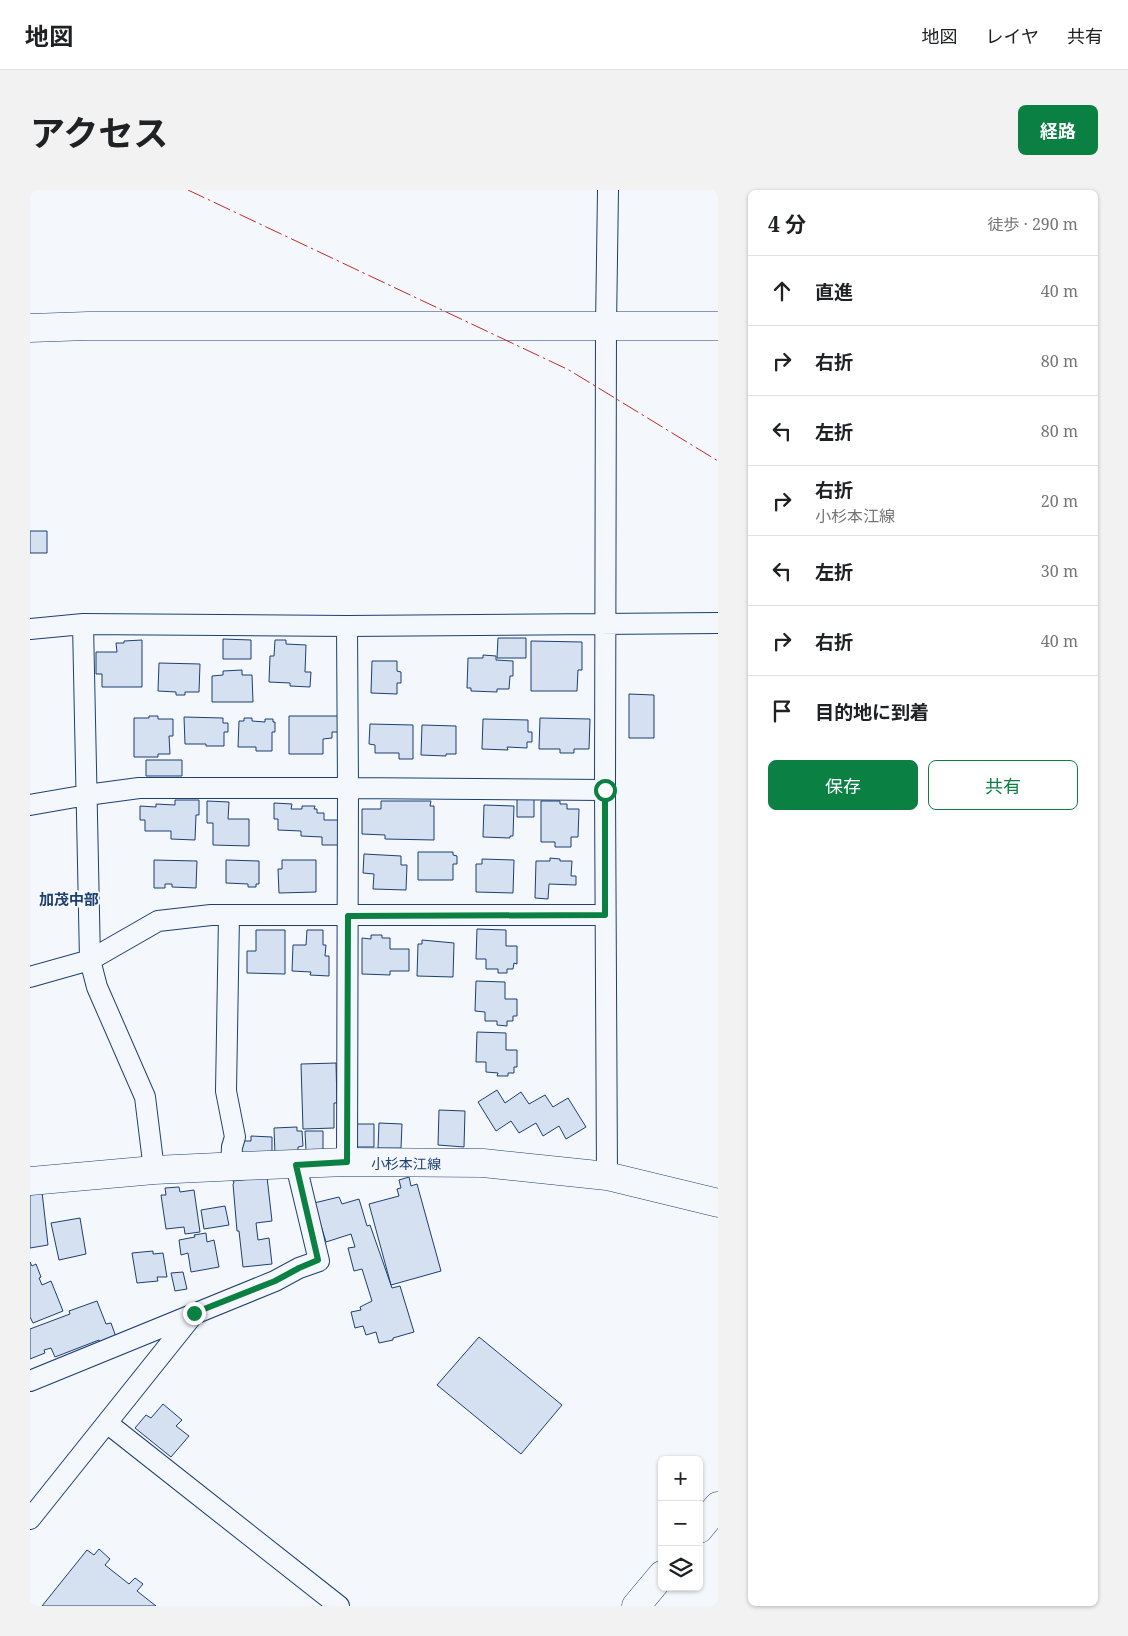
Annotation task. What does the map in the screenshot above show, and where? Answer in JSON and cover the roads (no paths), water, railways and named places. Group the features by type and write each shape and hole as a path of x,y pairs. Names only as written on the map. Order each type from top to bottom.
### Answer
{"street":[{"path":"607,1176 605,790 608,190"},
{"path":"30,328 88,326 718,326"},
{"path":"30,629 83,624 347,626 718,623"},
{"path":"83,624 90,960 97,986 144,1096 154,1170"},
{"path":"347,626 347,1162"},
{"path":"30,805 139,788 605,790"},
{"path":"30,976 90,960 158,921 210,916 605,915"},
{"path":"229,916 226,1091 236,1138 232,1147 232,1166"},
{"name":"小杉本江線","path":"30,1181 154,1170 232,1166 347,1162 483,1164 607,1176 718,1203"},
{"path":"30,1381 275,1281 318,1260 296,1165"},
{"path":"30,1519 194,1313"},
{"path":"106,1423 339,1606"},
{"path":"703,1524 718,1506"},
{"path":"636,1606 658,1580"}],"district":[{"name":"加茂中部","path":"69,899"}]}
